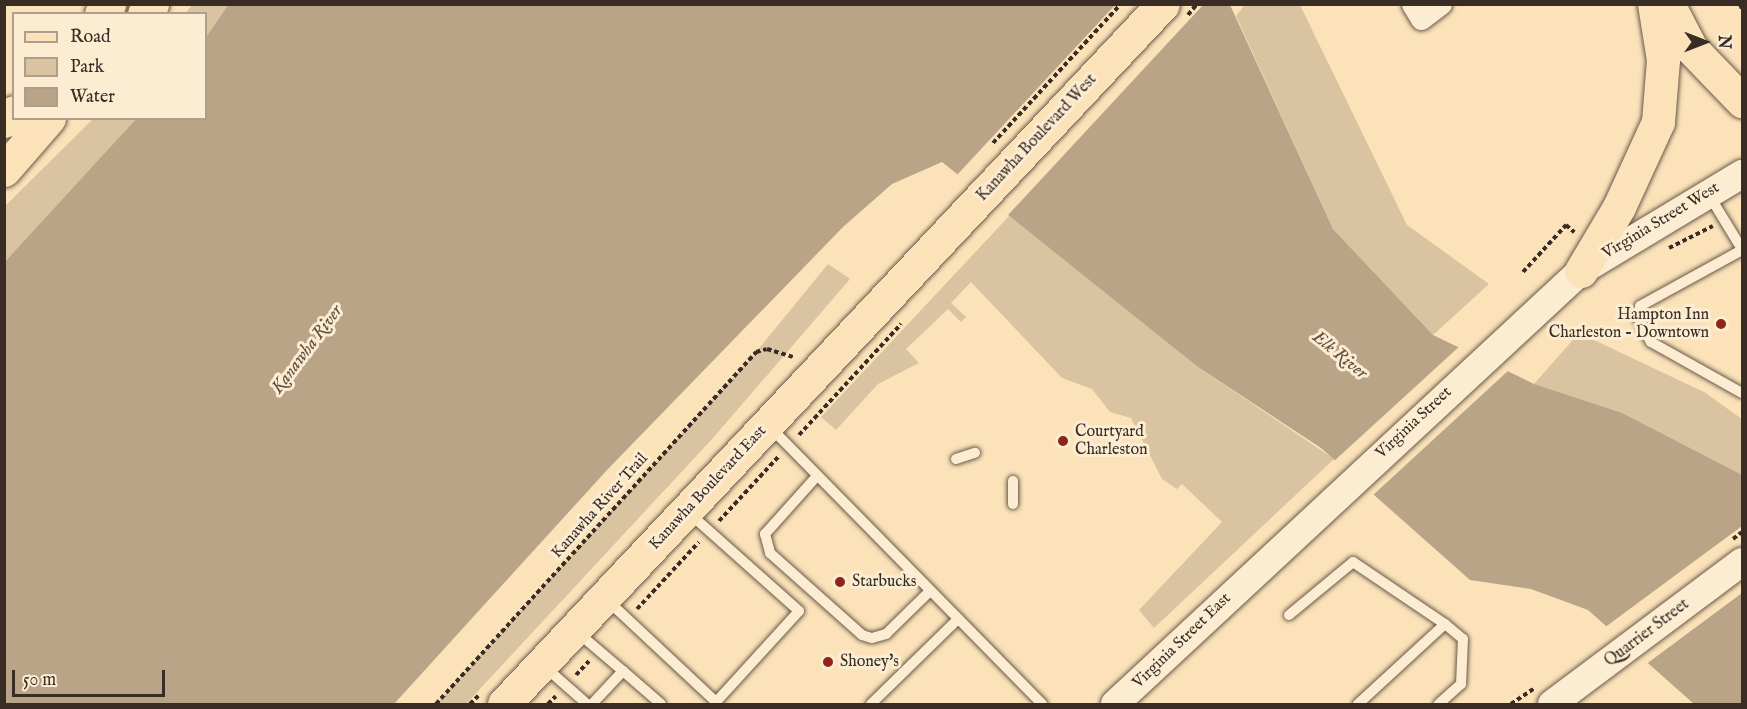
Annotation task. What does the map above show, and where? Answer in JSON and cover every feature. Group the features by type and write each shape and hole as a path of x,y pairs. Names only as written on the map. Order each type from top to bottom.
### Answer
{"main road":[{"name":"Kanawha Boulevard West","path":"911,271 1163,4"},
{"path":"1581,271 1619,207 1658,122 1663,60 1654,4"},
{"path":"1668,4 1691,48 1743,101"},
{"path":"4,170 47,120"},
{"name":"Virginia Street West","path":"1581,271 1743,174"},
{"name":"Kanawha Boulevard East","path":"504,705 574,628 616,608 778,436 911,271"},
{"name":"Virginia Street","path":"1248,576 1581,271"},
{"name":"Quarrier Street","path":"1552,705 1743,562"},
{"name":"Virginia Street East","path":"1115,705 1248,576"}],"street":[{"path":"1416,12 1441,4"}],"lane":[{"path":"1708,193 1743,249 1640,306 1638,317 1651,342 1743,393"},
{"path":"778,436 1042,705"},
{"path":"956,459 975,453"},
{"path":"817,476 765,534 770,553 862,635 872,638 886,634 930,591"},
{"path":"1013,481 1013,504"},
{"path":"616,608 717,704 799,611 697,520"},
{"path":"1289,615 1353,562 1445,624 1463,639 1461,684 1439,705"},
{"path":"871,705 958,619"},
{"path":"1358,705 1445,624"},
{"path":"574,628 661,705"},
{"path":"542,664 587,705"},
{"path":"592,705 623,670"}],"path":[{"path":"986,150 1121,4"},
{"path":"1740,4 1743,9"},
{"path":"1523,272 1566,225 1579,236"},
{"path":"616,608 778,436 908,316"},
{"name":"Kanawha River Trail","path":"436,705 756,352 767,349 793,357"},
{"path":"548,705 599,650"}],"green space":[{"path":"192,5 228,5 207,36 207,12 187,12"},
{"path":"1245,5 1300,5 1407,225 1489,284 1433,335 1333,229 1236,16"},
{"path":"92,120 135,120 5,263 5,206"},
{"path":"1011,214 1198,367 1334,459 1154,628 1139,610 1222,522 1182,484 1177,489 1162,479 1131,418 1110,412 1092,389 1062,378 971,282 951,303 966,317 961,322 948,309 906,349 919,363 878,384 836,430 821,417"},
{"path":"828,264 850,279 713,438 466,704 436,704 756,352"},
{"path":"1579,333 1704,392 1742,419 1742,475 1534,384"}],"water":[{"path":"228,5 1230,5 1333,229 1433,335 1534,384 1622,413 1742,475 1742,704 1694,704 1588,610 1531,589 1470,580 1321,448 1198,367 942,162 892,184 843,227 607,470 394,704 5,704 4,263 135,120 207,120 207,36"}],"pier":[{"path":"1115,5 1203,5 1008,215 957,175"},
{"path":"1461,345 1510,369 1372,496 1333,462"},
{"path":"1742,526 1742,593 1645,665 1604,628"}],"place":[{"name":"Hampton Inn Charleston - Downtown","path":"1721,324"},
{"name":"Courtyard Charleston","path":"1063,441"},
{"name":"Starbucks","path":"840,582"},
{"name":"Shoney's","path":"828,662"}],"water label":[{"name":"Kanawha River","path":"308,350"},
{"name":"Elk River","path":"1339,356"}]}
